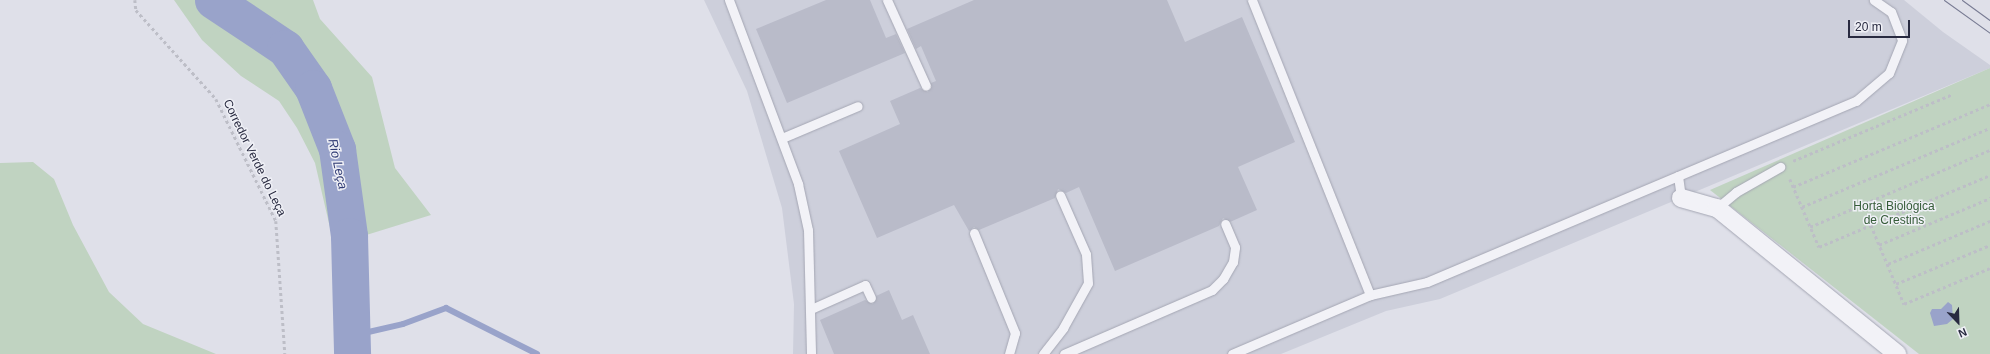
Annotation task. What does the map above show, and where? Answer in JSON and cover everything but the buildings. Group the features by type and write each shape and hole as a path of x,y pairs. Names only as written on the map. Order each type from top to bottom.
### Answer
{"street":[{"path":"1681,198 1717,208 1897,354"}],"lane":[{"path":"729,0 798,184 808,230 811,354"},
{"path":"886,0 926,86"},
{"path":"1252,0 1370,296"},
{"path":"1232,354 1370,296 1428,282 1856,101 1889,73 1902,40 1890,12 1874,0"},
{"path":"782,138 858,106"},
{"path":"1717,208 1736,192 1782,166"},
{"path":"1678,176 1681,198"},
{"path":"1043,354 1063,328 1088,283 1086,254 1060,195"},
{"path":"1064,354 1212,290 1223,279 1233,262 1235,247 1225,224"},
{"path":"974,233 1015,333 1009,354"},
{"path":"811,309 865,285 871,298"}],"path":[{"name":"Corredor Verde do Leça","path":"135,0 136,10 216,99 276,221 285,354"},
{"path":"1954,94 1782,166 1793,187 1819,247 1990,175"},
{"path":"1793,187 1990,104"},
{"path":"1802,207 1990,128"},
{"path":"1810,227 1990,150"},
{"path":"1879,245 1990,198"},
{"path":"1888,264 1990,221"},
{"path":"1871,225 1904,304 1990,268"},
{"path":"1896,284 1990,245"}],"shaded area":[{"path":"704,0 1904,0 1943,32 1990,65 1990,68 1440,299 1386,311 1281,354 793,354 794,304 782,208 747,91"}],"green space":[{"path":"174,0 313,0 320,19 372,77 395,168 431,215 334,245 315,163 297,128 279,101 241,76 202,40"},
{"name":"Horta Biológica de Crestins","path":"1990,68 1990,354 1919,354 1710,190"},
{"path":"33,162 54,179 73,225 109,292 143,324 216,354 0,354 0,163"}],"water":[{"path":"1948,302 1952,305 1953,319 1947,324 1934,326 1930,313 1932,309 1941,309"}],"waterway":[{"name":"Rio Leça","path":"213,0 285,48 313,88 337,149 349,236 352,354"},
{"path":"351,336 403,324 446,308 537,354"}],"tram line":[{"path":"1944,0 1990,33"},
{"path":"1962,0 1990,20"}]}
